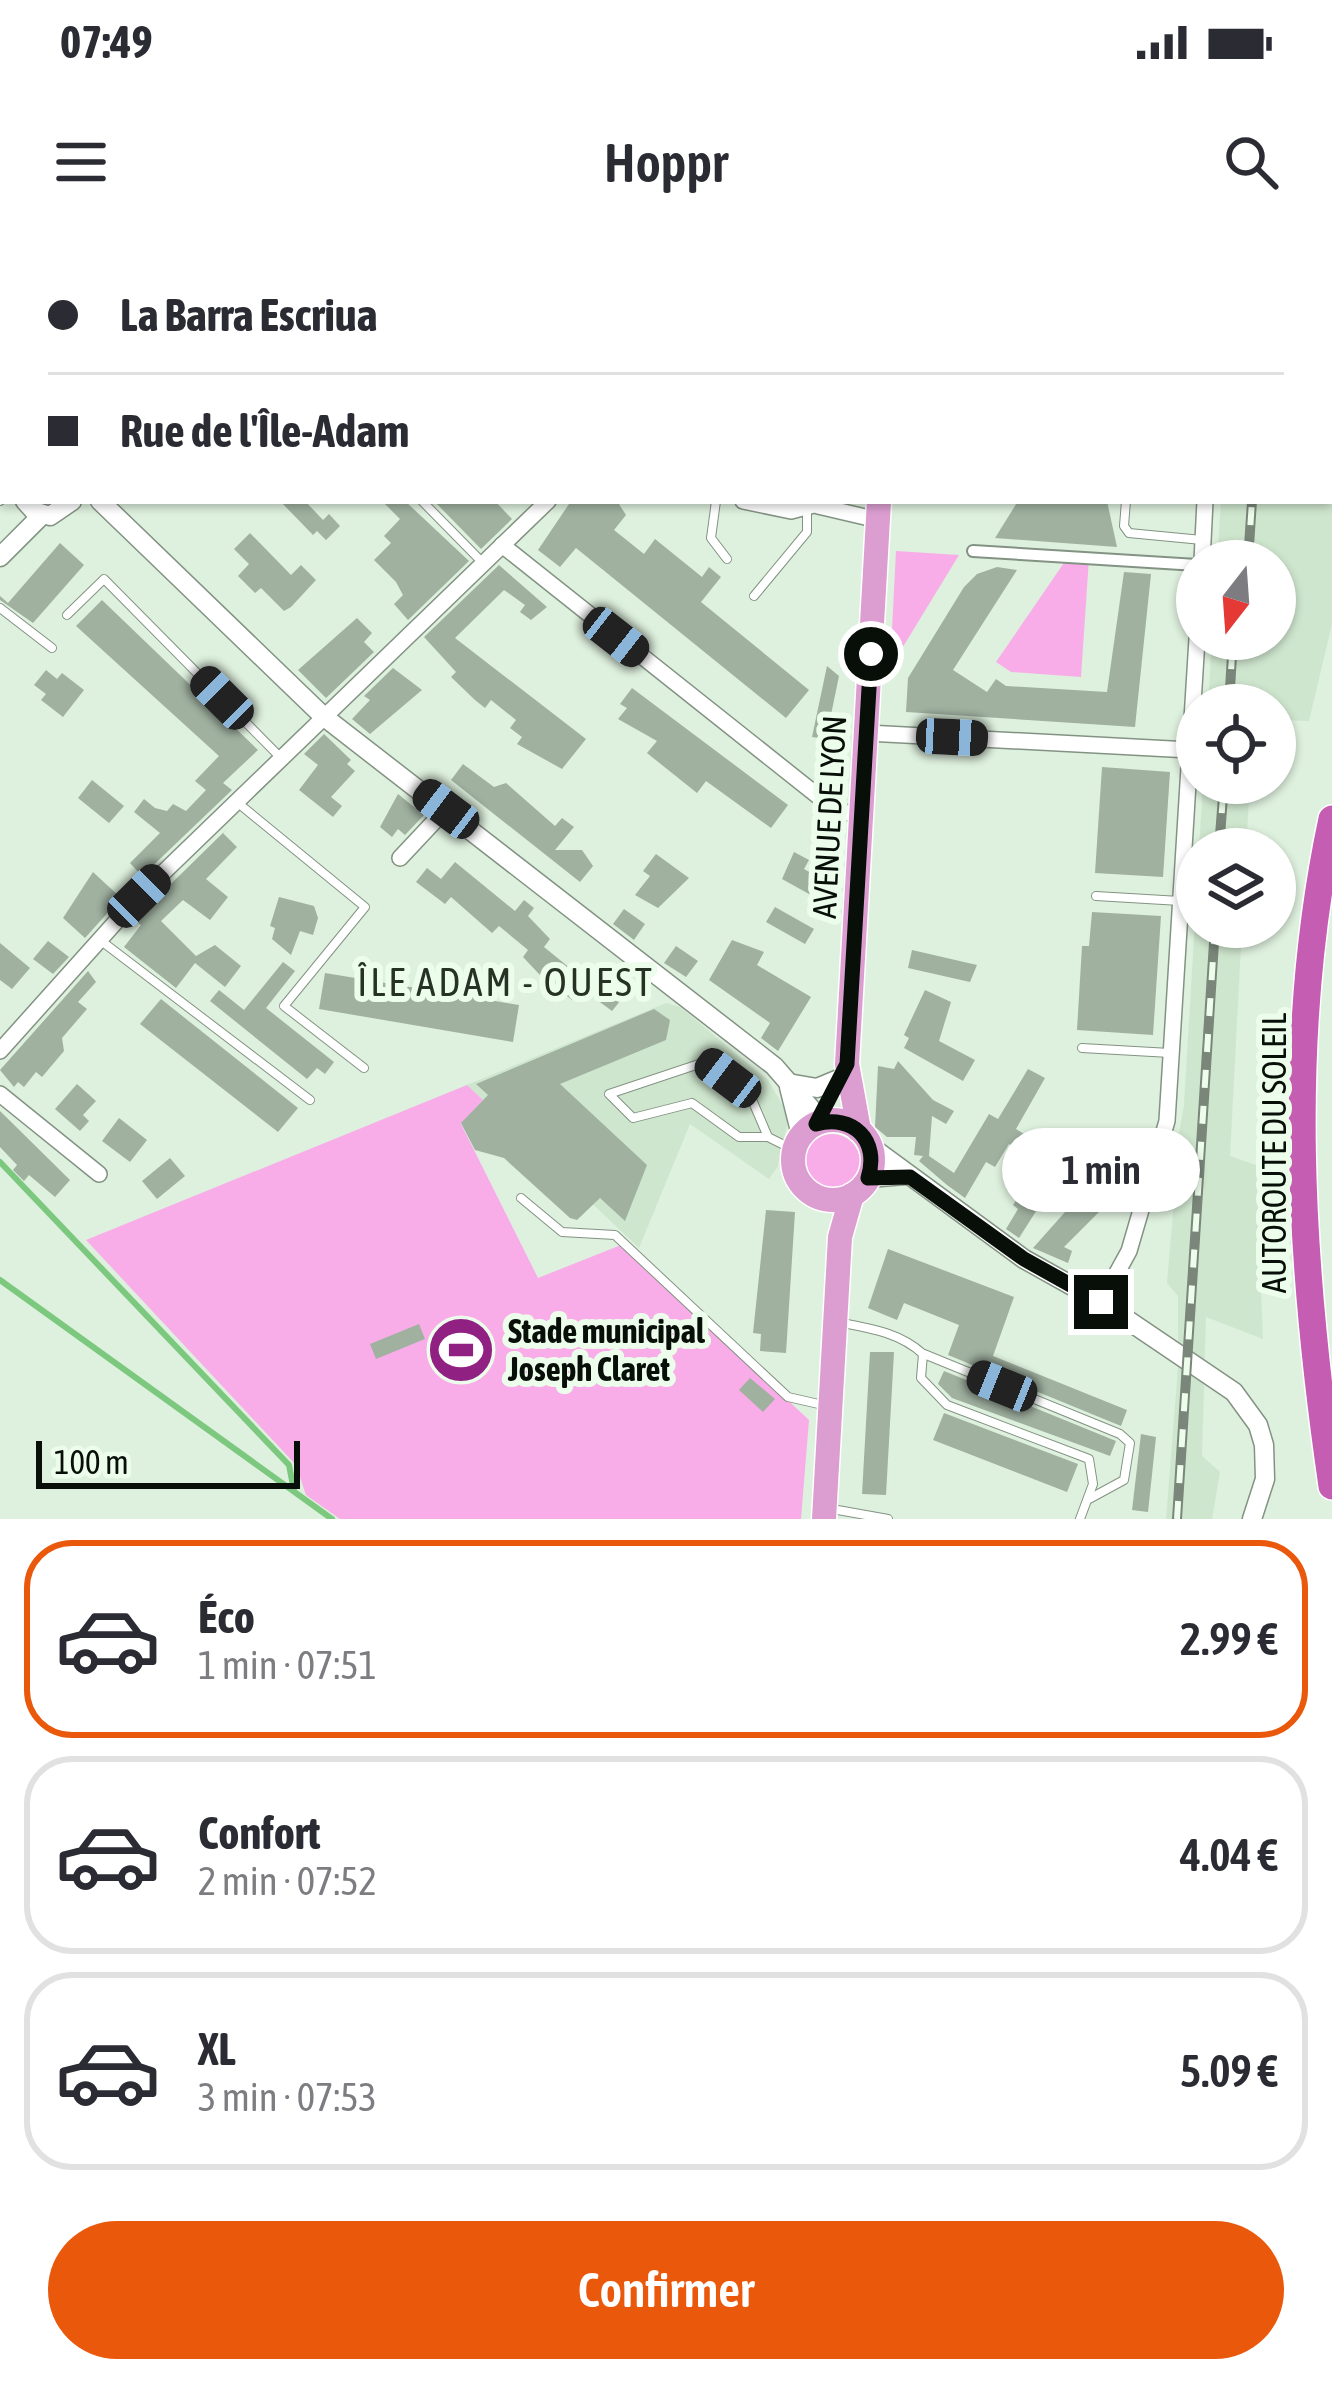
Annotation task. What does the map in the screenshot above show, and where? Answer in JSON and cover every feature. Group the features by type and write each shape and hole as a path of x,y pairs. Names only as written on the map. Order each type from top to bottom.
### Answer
{"highway":[{"name":"AUTOROUTE DU SOLEIL","path":"1332,819 1310,983 1302,1111 1305,1239 1332,1486"}],"main road":[{"name":"AVENUE DE LYON","path":"844,1071 879,510"},
{"path":"840,1237 822,1199 798,1180 812,1129 844,1071"},
{"path":"824,1514 840,1237 860,1186 864,1138 844,1071"},
{"path":"812,1129 864,1138"},
{"path":"822,1199 860,1186"}],"street":[{"path":"0,554 24,504"},
{"path":"29,504 42,515"},
{"path":"0,554 42,515 70,504 107,507 323,716 762,1057 788,1083 812,1129"},
{"path":"0,1051 99,939 545,504"},
{"path":"752,504 879,510"},
{"path":"1203,540 1204,504"},
{"path":"502,545 838,812 862,814"},
{"path":"973,551 1176,562"},
{"path":"867,733 1176,749"},
{"path":"400,858 446,809"},
{"path":"1101,1302 1129,1251 1163,1141 1179,948"},
{"path":"788,1083 817,1088 844,1071"},
{"path":"0,1094 100,1174"},
{"path":"864,1138 1024,1259 1101,1302 1234,1392 1258,1425 1267,1464 1252,1519"},
{"path":"860,1186 910,1177"}],"lane":[{"path":"425,504 482,562"},
{"path":"716,504 711,538 727,559"},
{"path":"1126,504 1124,526 1130,533 1203,540"},
{"path":"754,596 807,532 818,506"},
{"path":"67,615 104,579 281,758"},
{"path":"0,608 52,648"},
{"path":"236,802 365,907 284,1006 364,1068"},
{"path":"1096,896 1176,902"},
{"path":"99,939 310,1100"},
{"path":"1082,1048 1171,1053"},
{"path":"769,1137 750,1095 705,1061 609,1094 633,1118 692,1103 739,1137 769,1137 812,1129"},
{"path":"521,1198 562,1232 615,1235 788,1397 830,1406"},
{"path":"836,1322 889,1333 923,1354 1120,1434 1130,1443 1124,1480 1088,1499"},
{"path":"923,1354 922,1378 947,1405 1089,1459 1093,1484 1080,1519"},
{"path":"824,1514 888,1519"}],"shaded area":[{"path":"1221,504 1332,504 1332,624 1309,721 1296,721 1296,684 1209,684 1211,660 1296,660 1296,540 1218,540"},
{"path":"896,551 959,555 890,668"},
{"path":"1068,557 1089,558 1081,677 1011,672 996,662"},
{"path":"1202,804 1249,804 1247,828 1200,828"},
{"path":"1193,948 1241,948 1230,1156 1256,1165 1263,1339 1206,1317 1202,1456 1220,1472 1212,1519 1166,1519 1178,1367 1178,1296 1167,1283 1174,1201 1168,1194 1184,1105"},
{"path":"666,1003 680,1007 768,1080 787,1113 787,1126 778,1166 769,1179 690,1124 639,1248 467,1085"},
{"name":"Stade municipal Joseph Claret","path":"467,1085 483,1100 461,1124 538,1278 621,1245 809,1420 801,1519 340,1519 306,1495 296,1465 86,1240"},
{"path":"832,1134 852,1142 860,1162 852,1182 832,1190 812,1182 804,1162 812,1142"}],"building":[{"path":"283,504 308,504 323,520 329,514 340,526 326,540 317,531 313,535"},
{"path":"385,504 408,504 469,561 408,620 394,604 403,595 396,582 374,560 391,543 384,536 400,519"},
{"path":"437,504 498,504 512,519 481,549"},
{"path":"569,504 619,504 626,515 614,530 644,554 655,539 702,577 709,567 721,577 701,602 809,690 786,718 576,548 560,567 538,550"},
{"path":"1016,504 1108,504 1117,547 995,538"},
{"path":"250,533 291,575 301,565 316,580 284,611 261,588 255,593 238,576 249,564 234,549"},
{"path":"60,543 84,565 33,623 0,600 0,596 8,603"},
{"path":"499,565 547,607 531,620 520,612 525,605 504,590 455,638 586,739 562,769 517,744 522,737 510,728 516,720 491,700 485,708 475,700 451,677 456,672 424,637"},
{"path":"997,567 1017,570 953,670 987,692 996,679 1006,686 1107,692 1124,572 1151,574 1135,727 906,712 908,678 964,587 977,574"},
{"path":"102,600 258,750 223,783 232,790 142,876 130,863 160,833 134,812 144,799 155,808 167,811 173,804 186,811 206,790 195,781 219,756 76,626"},
{"path":"357,618 372,633 364,642 374,652 326,698 298,670"},
{"path":"827,666 839,676 826,739 812,737"},
{"path":"393,668 422,690 370,734 352,719 370,700 364,696"},
{"path":"46,670 57,679 62,673 84,690 63,717 41,700 46,694 34,685"},
{"path":"632,688 788,805 771,828 706,781 697,793 647,753 657,741 618,719 627,708 620,704"},
{"path":"324,734 351,760 347,764 355,771 331,797 342,806 333,817 299,790 318,765 304,754"},
{"path":"463,764 494,787 506,783 555,826 562,818 574,827 555,850 582,850 593,866 580,882 451,780"},
{"path":"1102,767 1170,772 1163,877 1095,873"},
{"path":"92,780 124,806 109,823 78,798"},
{"path":"398,794 424,815 405,835 398,829 392,837 380,827"},
{"path":"228,828 223,833 237,847 206,879 228,897 210,920 183,900 161,921 196,956 215,945 241,966 225,987 195,963 176,988 124,947 141,925 134,920"},
{"path":"794,852 809,860 804,869 818,877 809,894 782,879"},
{"path":"656,854 689,878 658,908 635,895 650,876 643,871"},
{"path":"455,862 515,911 524,900 534,908 528,916 550,939 544,947 576,973 571,978 582,987 572,1000 539,974 523,957 528,950 499,926 492,933 451,897 445,904 416,882 427,868 441,879"},
{"path":"93,872 121,898 85,938 63,918"},
{"path":"279,897 314,906 318,918 313,935 300,931 291,955 272,939 275,928 270,926"},
{"path":"775,907 814,929 805,944 766,922"},
{"path":"624,909 645,924 634,940 613,924"},
{"path":"1092,912 1161,916 1153,1035 1077,1030 1082,946 1089,946"},
{"path":"732,940 764,952 757,965 811,997 778,1051 761,1038 770,1023 709,980"},
{"path":"48,941 69,957 53,974 33,959"},
{"path":"0,943 30,968 12,989 0,980"},
{"path":"676,946 698,961 686,977 664,963"},
{"path":"912,950 977,965 970,982 908,968"},
{"path":"283,962 295,971 266,1008 334,1062 325,1074 317,1068 307,1079 210,1001 219,990 244,1010"},
{"path":"613,970 633,985 612,1011 593,997"},
{"path":"88,971 96,982 78,1002 87,1009 62,1038 64,1051 42,1077 36,1072 24,1087 18,1082 14,1087 0,1070"},
{"path":"325,973 519,1005 513,1042 319,1009"},
{"path":"925,990 951,1002 939,1041 975,1060 963,1081 904,1048 909,1038 904,1035"},
{"path":"161,999 298,1108 278,1132 140,1024"},
{"path":"654,1009 670,1020 666,1040 560,1084 647,1165 625,1221 600,1198 577,1220 570,1218 504,1158 475,1150 461,1123 488,1095 476,1084"},
{"path":"898,1061 933,1100 954,1111 946,1124 932,1116 929,1156 954,1173 989,1114 998,1119 1028,1069 1045,1078 1016,1129 1068,1161 1019,1238 1006,1229 1018,1209 1013,1205 1040,1163 1009,1144 995,1167 986,1162 965,1198 919,1161 923,1156 914,1155 916,1137 887,1137 875,1127 878,1066 894,1069"},
{"path":"77,1084 96,1101 83,1115 89,1121 80,1131 55,1109"},
{"path":"0,1111 70,1180 55,1197 29,1175 24,1181 13,1170 17,1165 0,1147"},
{"path":"119,1118 147,1140 130,1162 102,1141"},
{"path":"170,1158 185,1176 157,1199 142,1181"},
{"path":"1082,1193 1101,1210 1064,1247 1072,1251 1068,1263 1033,1248"},
{"path":"766,1210 795,1212 786,1353 760,1351 761,1334 753,1333"},
{"path":"888,1249 1014,1297 993,1356 1127,1410 1121,1426 948,1355 959,1325 904,1303 897,1320 868,1308"},
{"path":"419,1324 425,1339 376,1359 370,1344"},
{"path":"870,1352 894,1352 886,1495 862,1494"},
{"path":"944,1371 1116,1441 1110,1456 952,1398 938,1384"},
{"path":"750,1378 775,1399 763,1412 739,1390"},
{"path":"944,1413 1078,1464 1067,1492 933,1440"},
{"path":"1141,1434 1156,1437 1148,1512 1132,1510"}],"waterway":[{"path":"0,1162 289,1465 294,1491"},
{"path":"0,1280 332,1519"}],"railway":[{"path":"1249,540 1252,504"},
{"path":"1230,684 1232,660"},
{"path":"1221,828 1222,804"},
{"path":"1177,1519 1214,948"}],"place":[{"name":"Stade municipal Joseph Claret","path":"461,1350"}],"district":[{"name":"ÎLE ADAM - OUEST","path":"506,982"}],"route":[{"path":"871,654 847,1064 816,1124 838,1120 866,1137 873,1163 868,1178 910,1177 1024,1259 1101,1302"}]}
